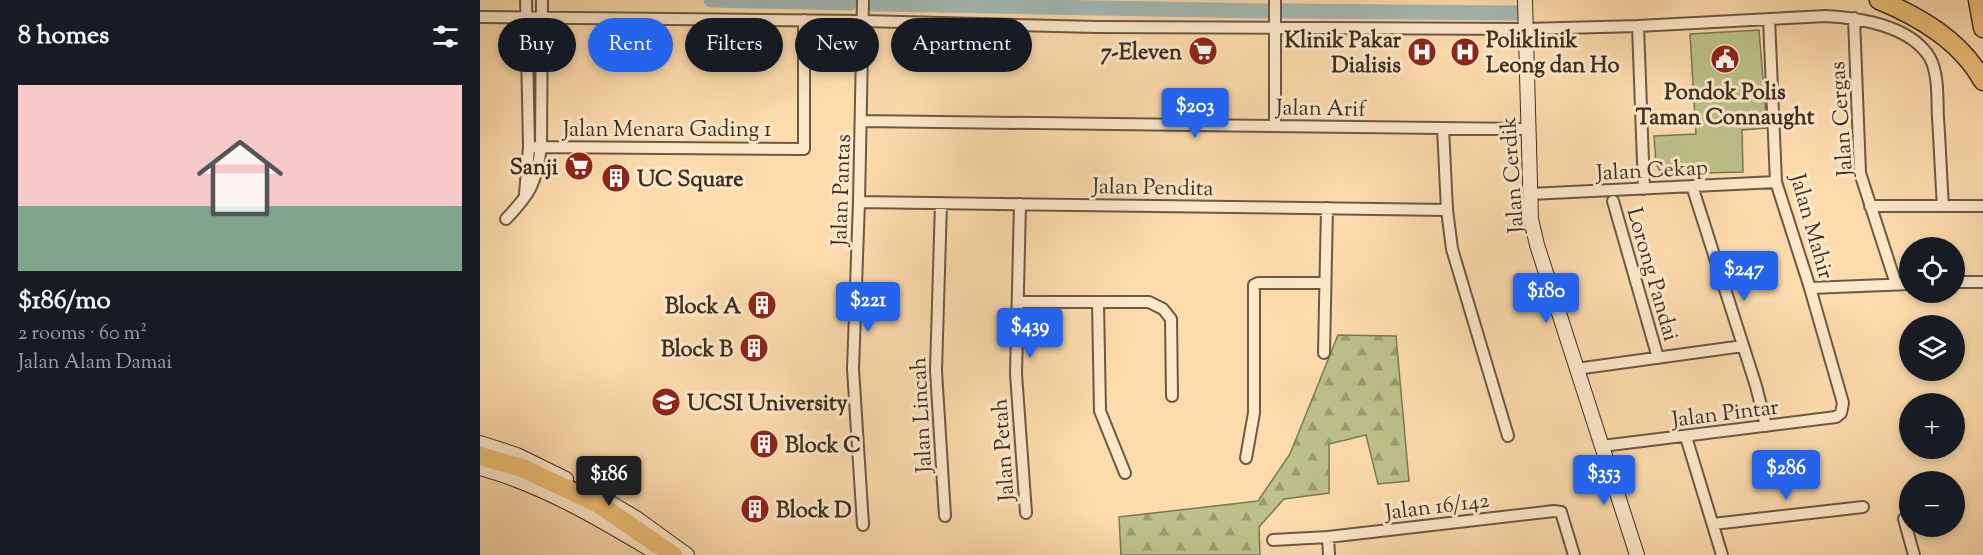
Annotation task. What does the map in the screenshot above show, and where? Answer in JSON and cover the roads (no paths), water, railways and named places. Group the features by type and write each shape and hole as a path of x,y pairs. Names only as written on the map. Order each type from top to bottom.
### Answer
{"highway":[{"path":"1879,0 1904,10 1951,42 1967,57 1983,81"},
{"path":"480,458 522,468 597,503 670,555"}],"street":[{"path":"480,17 528,18 526,0"},
{"path":"542,0 542,18"},
{"name":"Jalan Pantas","path":"863,0 863,18"},
{"path":"1275,0 1275,126"},
{"name":"Jalan Cerdik","path":"1525,0 1530,194 1537,245 1637,555"},
{"path":"879,21 1096,27 1526,29 1638,26 1826,16 1854,18 1882,24 1914,41 1931,60 1936,81 1943,206"},
{"path":"576,18 795,21"},
{"name":"Jalan Cergas","path":"1854,18 1860,173 1896,284"},
{"name":"Jalan Mahir","path":"1769,19 1776,182 1843,403"},
{"path":"1638,26 1644,189"},
{"path":"524,201 529,147 528,72"},
{"path":"506,219 524,201 538,170 541,147 542,72"},
{"name":"Jalan Menara Gading 1","path":"529,147 804,149 804,72"},
{"name":"Jalan Pantas","path":"862,72 860,202 853,369 863,525"},
{"name":"Jalan Arif","path":"861,121 1529,129"},
{"path":"1443,128 1447,210 1452,249 1508,436"},
{"name":"Jalan Cekap","path":"1530,194 1776,182"},
{"path":"1692,186 1756,386 1766,426"},
{"name":"Lorong Pandai","path":"1613,201 1658,358"},
{"name":"Jalan Pendita","path":"860,202 1447,210"},
{"name":"Jalan Lincah","path":"940,203 936,371 945,516"},
{"name":"Jalan Petah","path":"1020,204 1016,376 1026,513"},
{"path":"1870,207 1983,206"},
{"path":"1324,353 1327,208"},
{"path":"1965,282 1983,282"},
{"path":"1246,458 1254,413 1254,285 1258,283 1325,283"},
{"path":"1810,288 1896,284"},
{"path":"1018,302 1149,302 1168,313 1171,319 1172,396"},
{"path":"1098,302 1100,411 1125,473"},
{"path":"1576,369 1743,345"},
{"name":"Jalan Pintar","path":"1602,446 1836,417 1841,413 1843,403"},
{"path":"1686,437 1722,555"},
{"path":"480,443 517,455 605,497 687,555"},
{"path":"480,468 510,476 539,489 596,518 660,555"},
{"path":"1713,524 1863,507"},
{"name":"Jalan 16/142","path":"1272,540 1328,537 1554,511 1561,512 1574,555"},
{"path":"1328,537 1329,555"},
{"path":"1909,537 1914,555"}],"waterway":[{"path":"711,0 850,3"},
{"path":"873,4 1265,11"},
{"path":"1283,11 1518,13"}],"place":[{"name":"7-Eleven","path":"1203,51"},
{"name":"Klinik Pakar Dialisis","path":"1422,52"},
{"name":"Poliklinik Leong dan Ho","path":"1465,52"},
{"name":"Pondok Polis Taman Connaught","path":"1725,59"},
{"name":"Sanji","path":"579,166"},
{"name":"UC Square","path":"616,178"},
{"name":"Block A","path":"762,305"},
{"name":"Block B","path":"754,348"},
{"name":"UCSI University","path":"666,402"},
{"name":"Block C","path":"764,444"},
{"name":"Block D","path":"755,509"}]}
